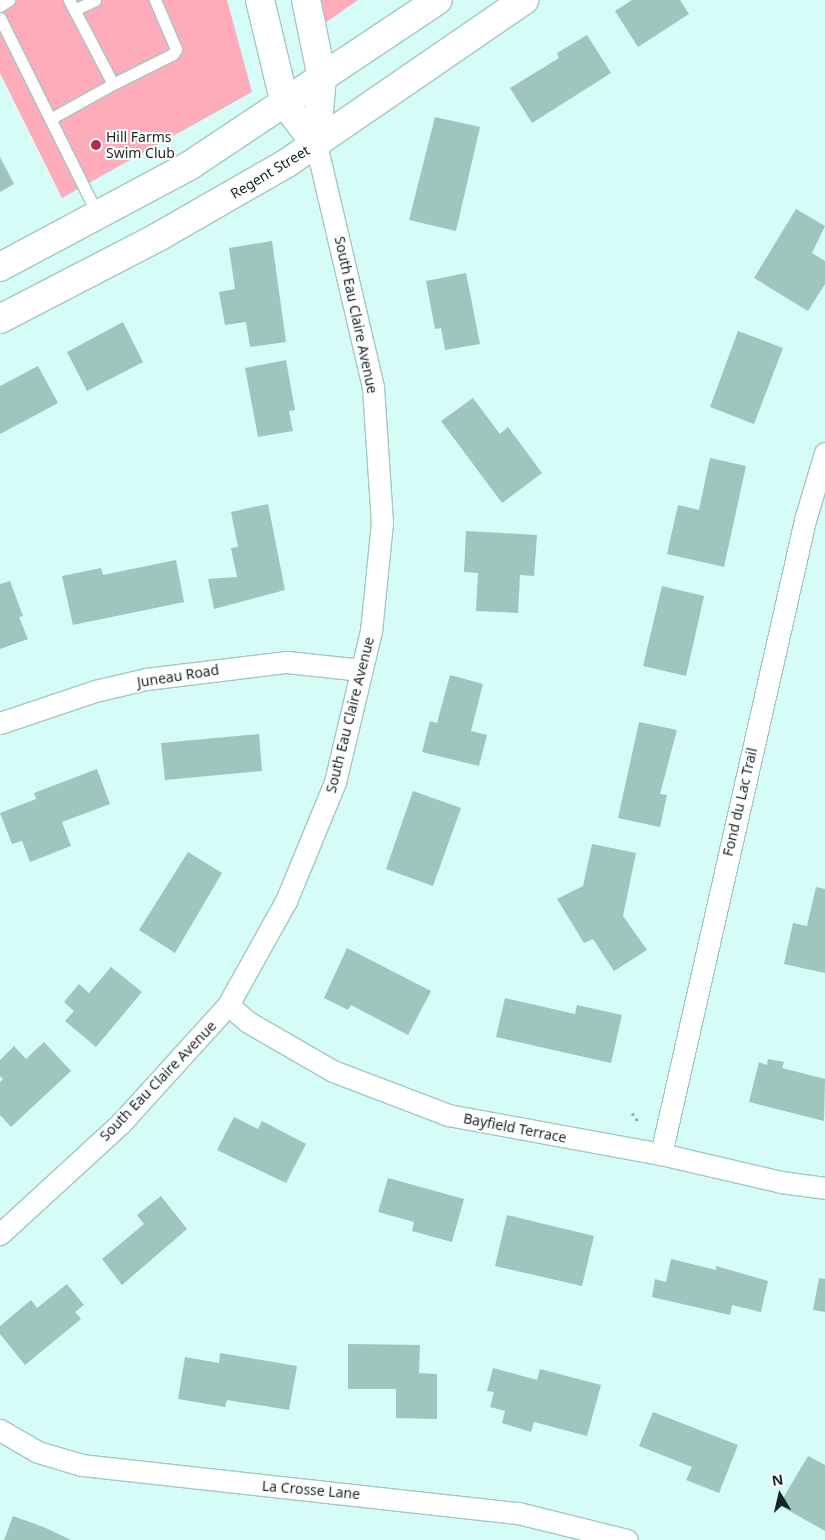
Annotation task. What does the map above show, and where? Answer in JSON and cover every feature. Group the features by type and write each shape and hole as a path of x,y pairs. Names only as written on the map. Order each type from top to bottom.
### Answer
{"street":[{"path":"260,0 285,104 316,144"},
{"path":"306,0 322,77 316,144"},
{"path":"0,268 189,166 285,104 322,77 438,0"},
{"name":"Regent Street","path":"0,319 158,237 316,144 351,116 524,0"},
{"name":"South Eau Claire Avenue","path":"0,1234 121,1123 228,1006 286,901 312,844 335,782 371,631 382,523 380,457 373,387 316,144"},
{"name":"Fond du Lac Trail","path":"661,1154 805,520 825,452"},
{"name":"Juneau Road","path":"0,723 95,691 146,679 287,662 362,670"},
{"name":"Bayfield Terrace","path":"228,1006 248,1022 333,1071 448,1115 661,1154 781,1182 825,1188"},
{"name":"La Crosse Lane","path":"0,1430 38,1452 82,1465 518,1513 627,1540"}],"lane":[{"path":"0,6 9,0"},
{"path":"94,0 71,5 113,84"},
{"path":"50,119 113,84 173,54 176,49 155,0"},
{"path":"0,18 98,215"}],"path":[{"path":"632,1113 639,1123"}],"shaded area":[{"name":"Hill Farms Swim Club","path":"0,0 227,0 252,92 62,198 0,73"},
{"path":"319,0 358,0 325,23"}],"building":[{"path":"632,0 680,0 689,14 638,47 615,11"},
{"path":"587,35 611,73 532,123 510,88 559,58 557,53"},
{"path":"435,117 480,127 456,231 409,220"},
{"path":"0,157 14,184 0,192"},
{"path":"796,209 825,226 812,253 825,261 825,284 808,311 754,278"},
{"path":"272,241 286,342 250,347 246,322 225,325 219,292 235,289 229,248"},
{"path":"466,273 480,344 445,350 441,328 435,329 426,281"},
{"path":"123,322 143,362 87,391 67,352"},
{"path":"738,331 783,348 754,424 710,407"},
{"path":"286,360 295,410 289,411 293,431 258,437 245,368"},
{"path":"38,366 58,403 0,434 0,386"},
{"path":"473,398 500,434 508,427 542,473 502,503 441,421"},
{"path":"710,458 746,466 724,567 667,554 678,505 699,510"},
{"path":"268,504 285,590 214,609 208,579 237,577 231,548 238,547 231,512"},
{"path":"466,531 537,535 534,576 520,575 518,613 476,611 478,573 464,572"},
{"path":"176,560 184,602 73,625 62,576 101,568 103,575"},
{"path":"10,581 23,616 19,617 28,639 0,649 0,584"},
{"path":"662,586 704,596 686,676 643,666"},
{"path":"450,675 483,684 471,731 487,735 479,766 422,752 430,721 437,723"},
{"path":"639,722 677,730 660,794 667,795 660,827 618,818"},
{"path":"259,734 262,771 165,780 161,743"},
{"path":"97,769 110,804 62,822 71,846 30,862 22,841 12,844 0,813 36,799 34,793"},
{"path":"413,791 461,808 433,886 386,869"},
{"path":"592,844 636,853 623,916 647,950 614,971 593,939 584,943 557,899 583,886"},
{"path":"188,852 222,873 175,953 139,930"},
{"path":"816,887 825,889 825,973 784,964 793,923 807,926"},
{"path":"347,948 431,991 408,1035 351,1005 348,1010 324,998"},
{"path":"111,967 142,992 96,1047 65,1021 74,1011 64,1002 79,984 89,993"},
{"path":"505,998 575,1014 577,1005 622,1015 611,1063 496,1037"},
{"path":"44,1042 71,1071 11,1127 0,1115 0,1082 3,1079 0,1076 0,1060 14,1046 26,1059"},
{"path":"768,1059 784,1062 782,1068 825,1079 824,1121 749,1102 759,1062 767,1065"},
{"path":"234,1117 258,1129 262,1121 306,1144 286,1183 217,1150"},
{"path":"388,1178 464,1199 452,1242 412,1231 414,1222 378,1212"},
{"path":"161,1196 187,1229 122,1285 102,1259 144,1224 137,1215"},
{"path":"507,1215 594,1236 582,1286 495,1266"},
{"path":"671,1259 716,1270 716,1266 768,1281 761,1312 732,1305 730,1315 652,1297 655,1279 666,1282"},
{"path":"819,1278 825,1279 825,1312 813,1310"},
{"path":"67,1284 84,1305 75,1312 81,1319 25,1365 0,1334 0,1326 31,1300 37,1308"},
{"path":"348,1344 420,1345 419,1373 437,1374 437,1419 396,1418 396,1389 348,1389"},
{"path":"220,1353 297,1366 289,1410 227,1400 225,1407 178,1399 185,1357 219,1363"},
{"path":"493,1368 537,1380 540,1369 601,1385 587,1436 534,1422 531,1432 502,1423 505,1411 490,1407 494,1392 487,1391"},
{"path":"653,1412 738,1445 719,1493 686,1480 692,1467 639,1446"},
{"path":"808,1456 825,1465 825,1531 779,1505"},
{"path":"13,1516 46,1528 71,1540 4,1540"}],"place":[{"name":"Hill Farms Swim Club","path":"96,145"}]}
